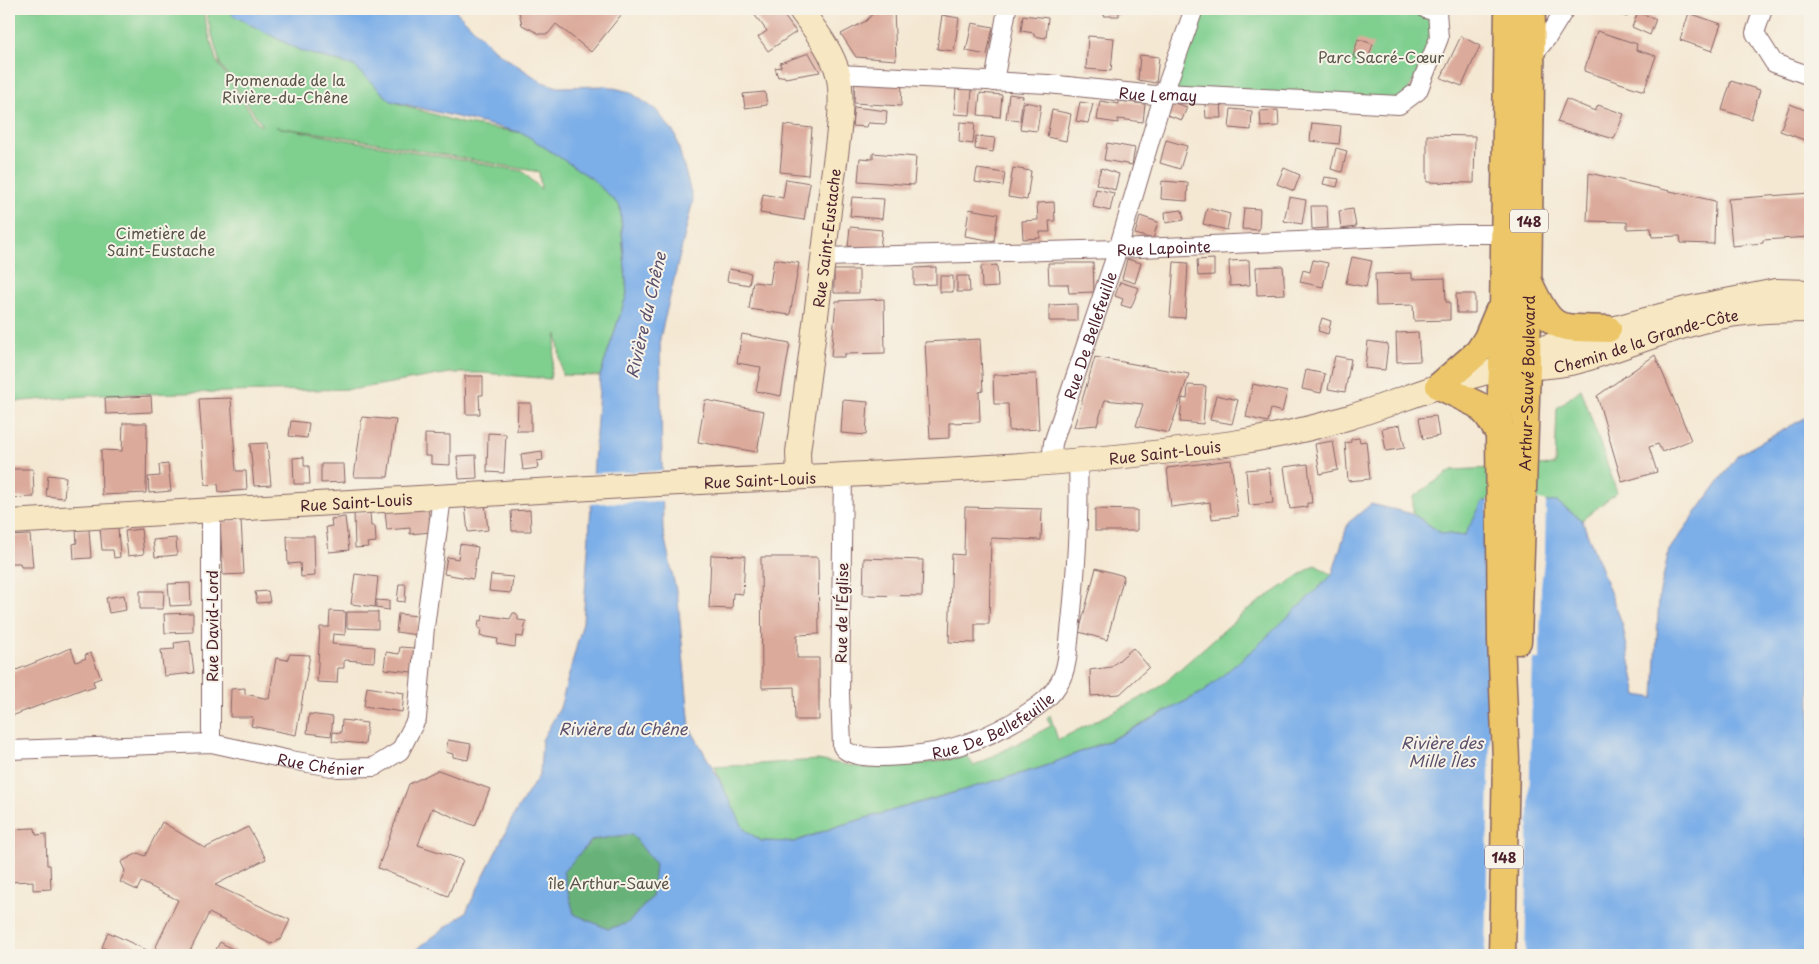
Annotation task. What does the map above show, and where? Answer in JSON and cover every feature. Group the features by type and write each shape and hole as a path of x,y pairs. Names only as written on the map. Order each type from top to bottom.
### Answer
{"main road":[{"name":"Rue Saint-Eustache","path":"799,476 798,452 824,257 839,112 838,74 818,34 800,9"},
{"name":"Arthur-Sauvé Boulevard","path":"1502,955 1506,759 1518,641 1511,475 1518,364 1528,281 1519,57 1508,9"},
{"name":"Arthur-Sauvé Boulevard","path":"1511,475 1499,434 1518,364 1503,302 1504,234 1519,57 1532,9"},
{"path":"1528,281 1540,307 1554,322 1566,328 1608,329"},
{"name":"Chemin de la Grande-Côte","path":"1518,364 1542,348 1686,309 1744,296 1776,292 1810,292"},
{"path":"1499,434 1488,416 1478,406 1439,386 1478,352 1487,338 1503,302"},
{"name":"Chemin de la Grande-Côte","path":"1518,364 1566,364 1715,318 1767,311 1810,310"},
{"name":"Rue Saint-Louis","path":"9,522 666,483 1078,461 1224,444 1297,431 1352,416 1439,386 1518,364"}],"street":[{"path":"994,82 1007,9"},
{"name":"Rue De Bellefeuille","path":"1051,463 1053,443 1118,249 1164,92 1194,9"},
{"name":"Rue Lemay","path":"838,74 1048,84 1155,95 1164,92 1399,105 1418,91 1439,38 1437,12 1426,9"},
{"path":"1519,57 1547,38 1565,9"},
{"path":"1763,9 1755,33 1774,63 1810,76"},
{"name":"Rue Lapointe","path":"824,257 1118,249 1448,234 1504,234"},
{"name":"Rue De Bellefeuille","path":"845,752 855,755 904,756 964,745 1007,726 1053,693 1064,672 1072,613 1077,552 1078,461"},
{"name":"Rue de l'Église","path":"843,474 840,701 842,746 845,752"},
{"name":"Rue Chénier","path":"9,750 211,743 338,768 374,767 400,751 417,718 425,627 442,496"},
{"name":"Rue David-Lord","path":"211,510 211,743"}],"green space":[{"name":"Cimetière de Saint-Eustache","path":"9,9 202,9 216,60 259,125 262,125 220,64 205,9 234,9 233,15 301,51 354,66 391,101 461,123 523,133 591,178 620,206 627,294 600,376 562,375 557,334 550,379 484,373 450,373 356,389 99,395 9,402 9,337 12,294 9,293","holes":["276,127 339,136 539,172 541,189 522,171"]},
{"name":"Parc Sacré-Cœur","path":"1199,9 1426,9 1439,38 1399,105 1164,93"},
{"path":"1581,389 1617,492 1582,520 1557,502 1464,536 1441,533 1413,514 1413,497 1452,470 1555,465 1557,408"},
{"path":"1315,565 1333,575 1262,643 1203,692 1112,739 1040,768 838,826 794,842 761,841 744,829 730,805 715,767 817,760 866,768 908,766 967,756 974,766 1051,726 1047,718 1050,715 1058,740 1156,690 1247,610"},
{"name":"île Arthur-Sauvé","path":"632,834 655,864 652,897 628,923 608,929 574,914 563,872 592,840"}],"water":[{"name":"Rivière des Mille Îles","path":"234,9 454,9 497,52 542,82 558,87 606,86 630,92 656,110 675,134 693,200 660,338 663,530 678,600 690,728 719,779 744,829 761,841 794,842 838,826 1040,768 1113,739 1203,692 1256,647 1332,575 1348,523 1371,504 1413,514 1441,533 1464,536 1483,501 1557,502 1582,520 1622,623 1637,695 1654,698 1659,596 1669,550 1738,455 1805,418 1810,418 1810,955 409,955 466,912 515,813 540,774 542,740 560,708 583,622 600,376 627,294 620,206 591,178 523,133 391,101 354,66 301,51 232,15","holes":["632,834 655,864 652,897 628,923 608,929 574,914 563,872 592,840"]}],"pier":[{"path":"665,471 665,501 589,504 590,473"},
{"path":"1488,499 1546,500 1545,552 1541,587 1540,659 1533,659 1525,955 1485,955 1490,736"}],"building":[{"path":"521,9 626,9 591,52 556,24 548,34 540,34 522,25 519,12"},
{"path":"750,9 779,9 796,32 768,51 758,37 767,31"},
{"path":"877,9 894,9 896,60 856,57 841,34 866,21"},
{"path":"1104,9 1119,9 1119,16 1104,16"},
{"path":"1604,9 1630,9 1627,17"},
{"path":"1638,12 1656,19 1650,35 1632,27"},
{"path":"1689,13 1721,24 1712,51 1680,40"},
{"path":"942,15 959,18 954,51 937,49"},
{"path":"1023,15 1048,18 1046,38 1034,36 1034,33 1021,31"},
{"path":"972,23 993,27 987,55 966,51"},
{"path":"1597,31 1637,44 1636,50 1656,56 1644,91 1584,71"},
{"path":"1088,36 1114,38 1111,71 1086,69"},
{"path":"1461,36 1480,46 1462,86 1441,78"},
{"path":"1358,39 1373,44 1367,62 1353,57"},
{"path":"809,53 820,72 785,78 784,76 778,77 775,68 781,67 780,63"},
{"path":"1140,55 1159,57 1156,83 1138,80"},
{"path":"855,80 902,83 901,106 854,103"},
{"path":"1731,81 1760,90 1751,119 1722,110"},
{"path":"956,89 972,90 970,115 954,114"},
{"path":"765,92 767,105 745,108 743,94"},
{"path":"980,93 1002,95 1000,117 978,115"},
{"path":"1009,94 1023,96 1020,121 1006,119"},
{"path":"1566,99 1595,111 1598,105 1624,114 1614,139 1557,122"},
{"path":"1100,101 1119,104 1119,101 1145,104 1143,122 1118,119 1118,123 1097,120"},
{"path":"1024,102 1041,105 1037,131 1020,129"},
{"path":"1080,102 1093,104 1088,123 1076,121"},
{"path":"1171,102 1187,107 1182,120 1167,115"},
{"path":"1221,103 1222,118 1206,118 1205,104"},
{"path":"1790,104 1810,112 1810,142 1780,131"},
{"path":"854,107 887,111 886,124 868,123 867,127 852,126"},
{"path":"1231,109 1252,111 1251,130 1229,128"},
{"path":"1052,110 1071,114 1066,141 1047,137"},
{"path":"1278,110 1279,126 1261,127 1260,111"},
{"path":"960,122 975,123 973,144 959,142"},
{"path":"1312,123 1341,126 1339,144 1310,141"},
{"path":"784,125 812,128 808,175 780,172"},
{"path":"1427,135 1475,136 1474,183 1427,182"},
{"path":"976,136 995,138 993,152 975,149"},
{"path":"1166,140 1187,146 1180,169 1160,163"},
{"path":"1107,143 1135,148 1132,165 1104,160"},
{"path":"1336,148 1347,151 1342,172 1331,169"},
{"path":"873,153 916,157 914,185 858,181 860,158 873,159"},
{"path":"1013,168 1031,171 1027,200 1008,197"},
{"path":"1101,168 1119,174 1115,190 1096,184"},
{"path":"1284,168 1300,175 1294,191 1277,184"},
{"path":"977,169 1005,173 1003,186 975,182"},
{"path":"1589,173 1715,201 1714,244 1681,243 1680,236 1652,237 1651,228 1627,229 1627,222 1587,221"},
{"path":"1325,177 1339,179 1337,187 1323,184"},
{"path":"786,179 810,183 804,220 760,213 763,194 783,198"},
{"path":"1162,181 1188,183 1187,201 1161,199"},
{"path":"1096,189 1114,193 1110,211 1093,207"},
{"path":"1810,193 1810,237 1763,240 1763,243 1732,246 1728,199"},
{"path":"852,197 884,199 882,219 850,216"},
{"path":"1289,197 1306,200 1302,224 1284,221"},
{"path":"1054,202 1055,221 1049,221 1050,232 1040,232 1040,238 1023,239 1022,221 1038,220 1037,203"},
{"path":"1311,206 1327,206 1328,228 1312,229"},
{"path":"1207,208 1230,214 1227,230 1203,224"},
{"path":"1244,208 1260,209 1259,230 1242,229"},
{"path":"969,209 998,214 994,241 965,236"},
{"path":"1353,209 1356,227 1341,229 1339,211"},
{"path":"1182,210 1184,220 1166,223 1165,212"},
{"path":"1140,216 1158,222 1153,239 1135,234"},
{"path":"850,227 882,230 880,249 848,246"},
{"path":"1352,257 1372,261 1366,287 1346,283"},
{"path":"774,259 799,263 790,315 749,309 753,282 770,284"},
{"path":"1127,259 1141,263 1135,283 1122,279"},
{"path":"1214,259 1214,275 1198,276 1197,260"},
{"path":"1249,260 1250,285 1230,286 1229,261"},
{"path":"1313,260 1328,263 1323,287 1300,282 1303,270 1310,272"},
{"path":"1174,262 1188,263 1185,318 1170,317"},
{"path":"1048,263 1093,263 1094,292 1069,293 1068,284 1049,284"},
{"path":"997,265 998,287 982,288 981,266"},
{"path":"1283,266 1285,294 1257,295 1256,267"},
{"path":"936,267 936,284 914,285 914,268"},
{"path":"729,269 751,273 749,285 727,281"},
{"path":"834,270 859,270 859,293 834,293"},
{"path":"1412,273 1412,279 1445,278 1446,302 1450,302 1450,320 1414,321 1413,305 1376,306 1375,274"},
{"path":"940,276 953,276 953,292 940,292"},
{"path":"957,276 969,276 970,292 957,292"},
{"path":"1120,282 1139,288 1131,308 1121,305 1123,299 1115,296"},
{"path":"1456,294 1475,294 1475,313 1457,313"},
{"path":"884,299 885,353 844,354 844,357 831,357 836,301"},
{"path":"1077,304 1077,321 1049,321 1049,305"},
{"path":"1322,318 1331,321 1328,334 1318,331"},
{"path":"1418,332 1420,361 1397,362 1396,333"},
{"path":"742,334 790,343 781,396 756,391 761,367 737,363"},
{"path":"980,339 983,391 979,392 980,422 949,423 949,438 930,439 925,342"},
{"path":"1368,341 1388,344 1385,370 1365,368"},
{"path":"1655,355 1691,440 1662,452 1658,444 1649,447 1657,472 1622,482 1597,396"},
{"path":"1335,356 1351,359 1345,392 1328,389"},
{"path":"1095,357 1189,374 1169,433 1136,426 1143,404 1105,400 1097,425 1074,427"},
{"path":"1306,370 1325,374 1321,393 1302,389"},
{"path":"1036,374 1039,429 1009,431 1008,404 994,404 993,375"},
{"path":"465,376 483,376 483,395 479,395 480,414 466,414"},
{"path":"1253,384 1287,392 1282,412 1271,409 1268,422 1246,417"},
{"path":"1188,385 1206,386 1203,424 1180,422 1182,398 1187,399"},
{"path":"1216,395 1238,400 1232,424 1210,420"},
{"path":"151,396 152,412 106,414 105,398"},
{"path":"231,398 236,471 246,471 247,490 219,492 218,484 205,485 199,399"},
{"path":"705,400 764,411 757,452 698,442"},
{"path":"843,400 868,402 866,435 841,433"},
{"path":"518,403 531,403 531,431 517,431"},
{"path":"1436,416 1439,436 1423,439 1419,418"},
{"path":"362,417 396,420 388,477 354,477"},
{"path":"291,421 309,423 307,438 289,436"},
{"path":"123,423 147,423 146,493 102,495 101,450 122,451"},
{"path":"1400,425 1405,448 1386,451 1382,428"},
{"path":"488,433 506,434 504,473 487,472"},
{"path":"425,434 450,435 450,465 431,464 431,456 425,456"},
{"path":"1359,438 1360,442 1366,441 1370,479 1348,481 1345,443 1351,442 1351,439"},
{"path":"1333,441 1338,470 1320,474 1315,444"},
{"path":"267,443 271,485 254,486 250,444"},
{"path":"542,451 543,460 537,461 538,468 523,470 521,454"},
{"path":"476,455 477,478 459,479 457,456"},
{"path":"304,457 304,466 309,466 310,484 294,484 293,458"},
{"path":"1231,460 1238,516 1212,519 1210,502 1171,507 1167,468"},
{"path":"168,464 171,491 149,493 148,477 160,476 159,465"},
{"path":"321,464 344,464 345,482 321,483"},
{"path":"1308,464 1312,503 1307,503 1307,507 1290,509 1284,467"},
{"path":"1269,468 1273,503 1249,505 1246,470"},
{"path":"9,469 33,469 34,497 9,498"},
{"path":"48,475 66,477 64,498 46,496"},
{"path":"485,503 488,530 468,532 465,506"},
{"path":"428,507 431,532 410,534 410,528 387,530 385,511"},
{"path":"965,507 1042,509 1041,540 991,538 989,624 975,624 975,643 949,642 952,554 964,555"},
{"path":"1095,509 1137,510 1137,531 1095,531"},
{"path":"530,510 531,531 512,531 511,511"},
{"path":"370,512 371,526 375,526 376,542 367,543 368,547 355,548 354,513"},
{"path":"345,517 349,550 329,552 326,527 332,526 331,519"},
{"path":"241,520 244,574 223,575 220,522"},
{"path":"118,526 120,557 114,558 113,550 102,550 100,528"},
{"path":"89,529 91,558 74,559 73,544 77,543 76,530"},
{"path":"141,529 144,554 128,556 125,531"},
{"path":"30,535 33,567 21,567 20,563 9,563 9,536"},
{"path":"287,536 314,536 315,576 301,577 300,563 288,564"},
{"path":"176,538 177,555 155,557 153,540"},
{"path":"460,544 478,547 473,579 444,574 447,557 458,559"},
{"path":"711,555 745,556 743,594 733,593 732,609 709,608"},
{"path":"761,557 818,557 819,634 797,635 797,658 819,658 819,720 795,720 794,687 762,688"},
{"path":"864,558 923,560 922,596 863,595"},
{"path":"1096,568 1124,576 1107,640 1079,632"},
{"path":"355,574 378,577 375,607 351,604"},
{"path":"491,575 513,577 511,593 489,591"},
{"path":"190,583 191,605 170,606 168,584"},
{"path":"399,584 406,584 405,602 397,601"},
{"path":"140,591 164,591 163,609 140,609"},
{"path":"268,591 270,602 257,603 255,592"},
{"path":"124,595 126,610 109,613 106,598"},
{"path":"376,600 389,601 389,610 376,608"},
{"path":"330,611 346,612 345,635 333,634 332,644 375,647 374,662 344,660 344,668 338,668 337,683 317,682 320,627 329,627"},
{"path":"347,612 378,612 378,629 347,628"},
{"path":"193,613 193,632 165,633 164,614"},
{"path":"513,613 516,613 518,620 526,621 523,637 516,636 515,647 497,644 498,639 480,636 479,620 482,621 483,615 510,619"},
{"path":"398,614 418,616 417,635 396,632"},
{"path":"190,641 194,673 164,676 161,650 175,649 174,643"},
{"path":"400,647 414,648 412,672 384,669 386,652 399,654"},
{"path":"71,648 76,662 86,658 85,655 91,653 101,678 93,681 95,687 86,690 85,688 9,717 9,673"},
{"path":"1133,648 1149,667 1120,694 1091,696 1090,670 1111,667"},
{"path":"290,654 310,655 296,735 251,726 253,717 230,717 231,689 245,688 245,694 269,699 276,658 287,660"},
{"path":"367,687 404,693 402,712 364,706"},
{"path":"309,714 333,717 331,736 307,733"},
{"path":"342,720 367,723 365,744 332,741 333,732 341,733"},
{"path":"448,740 471,744 468,760 453,757 453,754 446,752"},
{"path":"438,770 490,789 475,826 432,808 418,845 463,860 448,896 378,868 409,784"},
{"path":"162,822 205,848 248,827 266,859 215,885 290,920 281,939 271,944 209,913 188,955 108,955 110,951 102,947 108,932 153,953 178,900 141,882 137,890 120,882 125,871 121,862 138,853 145,856"},
{"path":"35,828 36,835 46,834 47,865 50,865 51,889 33,890 33,881 9,882 9,829"},
{"path":"220,942 236,951 234,955 213,955"}],"park label":[{"name":"Promenade de la Rivière-du-Chêne","path":"285,88"}],"water label":[{"name":"Rivière du Chêne","path":"645,315"},
{"name":"Rivière du Chêne","path":"623,728"}]}
